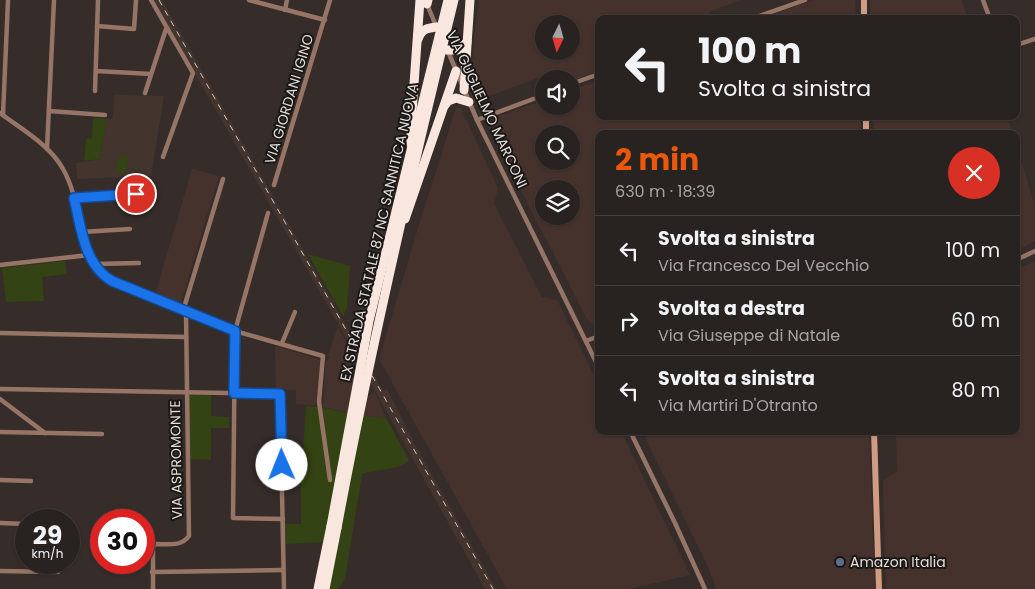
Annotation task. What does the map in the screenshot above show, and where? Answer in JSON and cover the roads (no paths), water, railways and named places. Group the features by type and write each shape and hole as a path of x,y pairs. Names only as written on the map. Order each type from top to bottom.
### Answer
{"highway":[{"name":"EX STRADA STATALE 87 NC SANNITICA NUOVA","path":"325,589 369,321 448,0"},
{"name":"EX STRADA STATALE 87 NC SANNITICA NUOVA","path":"318,589 334,527 396,242 454,0"},
{"path":"464,90 470,0"},
{"path":"411,147 410,126 417,42 425,1"},
{"path":"417,42 420,33 425,28 435,24"},
{"path":"447,50 458,50 467,42"},
{"path":"396,242 456,71"},
{"path":"443,108 452,98 469,102"}],"street":[{"path":"8,0 2,114 47,149 63,168 74,198 89,255 94,264 104,277 185,312 235,331 323,356 319,402 330,480"},
{"path":"47,149 54,0"},
{"path":"95,91 98,0"},
{"path":"97,26 134,29 136,0"},
{"path":"151,0 193,73 163,157"},
{"path":"249,0 325,20"},
{"path":"285,10 287,0"},
{"name":"VIA GIORDANI IGINO","path":"274,185 330,0"},
{"path":"762,15 805,0"},
{"path":"864,0 864,15"},
{"path":"984,0 989,15"},
{"name":"VIA GUGLIELMO MARCONI","path":"425,1 477,120 595,360"},
{"path":"145,93 166,28"},
{"path":"1020,43 1035,39"},
{"path":"96,71 151,74"},
{"path":"580,81 595,75"},
{"path":"477,120 535,98"},
{"path":"49,111 105,115"},
{"path":"186,392 185,312 223,179"},
{"path":"74,198 136,194"},
{"path":"268,213 235,331 233,518 282,519"},
{"path":"82,232 130,229"},
{"path":"1020,258 1035,251"},
{"path":"0,265 89,255"},
{"path":"94,264 139,263"},
{"path":"282,343 295,312"},
{"path":"0,333 186,337"},
{"path":"586,341 595,338"},
{"path":"0,389 280,394 284,589"},
{"name":"VIA ASPROMONTE","path":"155,545 175,544 185,541 188,536 186,392"},
{"path":"0,399 46,434"},
{"path":"0,432 102,434"},
{"path":"632,435 705,589"},
{"path":"874,435 879,589"},
{"path":"0,480 31,481"},
{"path":"0,523 15,524"},
{"path":"155,572 284,570"},
{"path":"0,571 15,571"},
{"name":"VIA ASPROMONTE","path":"152,574 153,589"}],"railway":[{"path":"159,0 493,589"}],"place":[{"name":"Amazon Italia","path":"840,562"}]}
